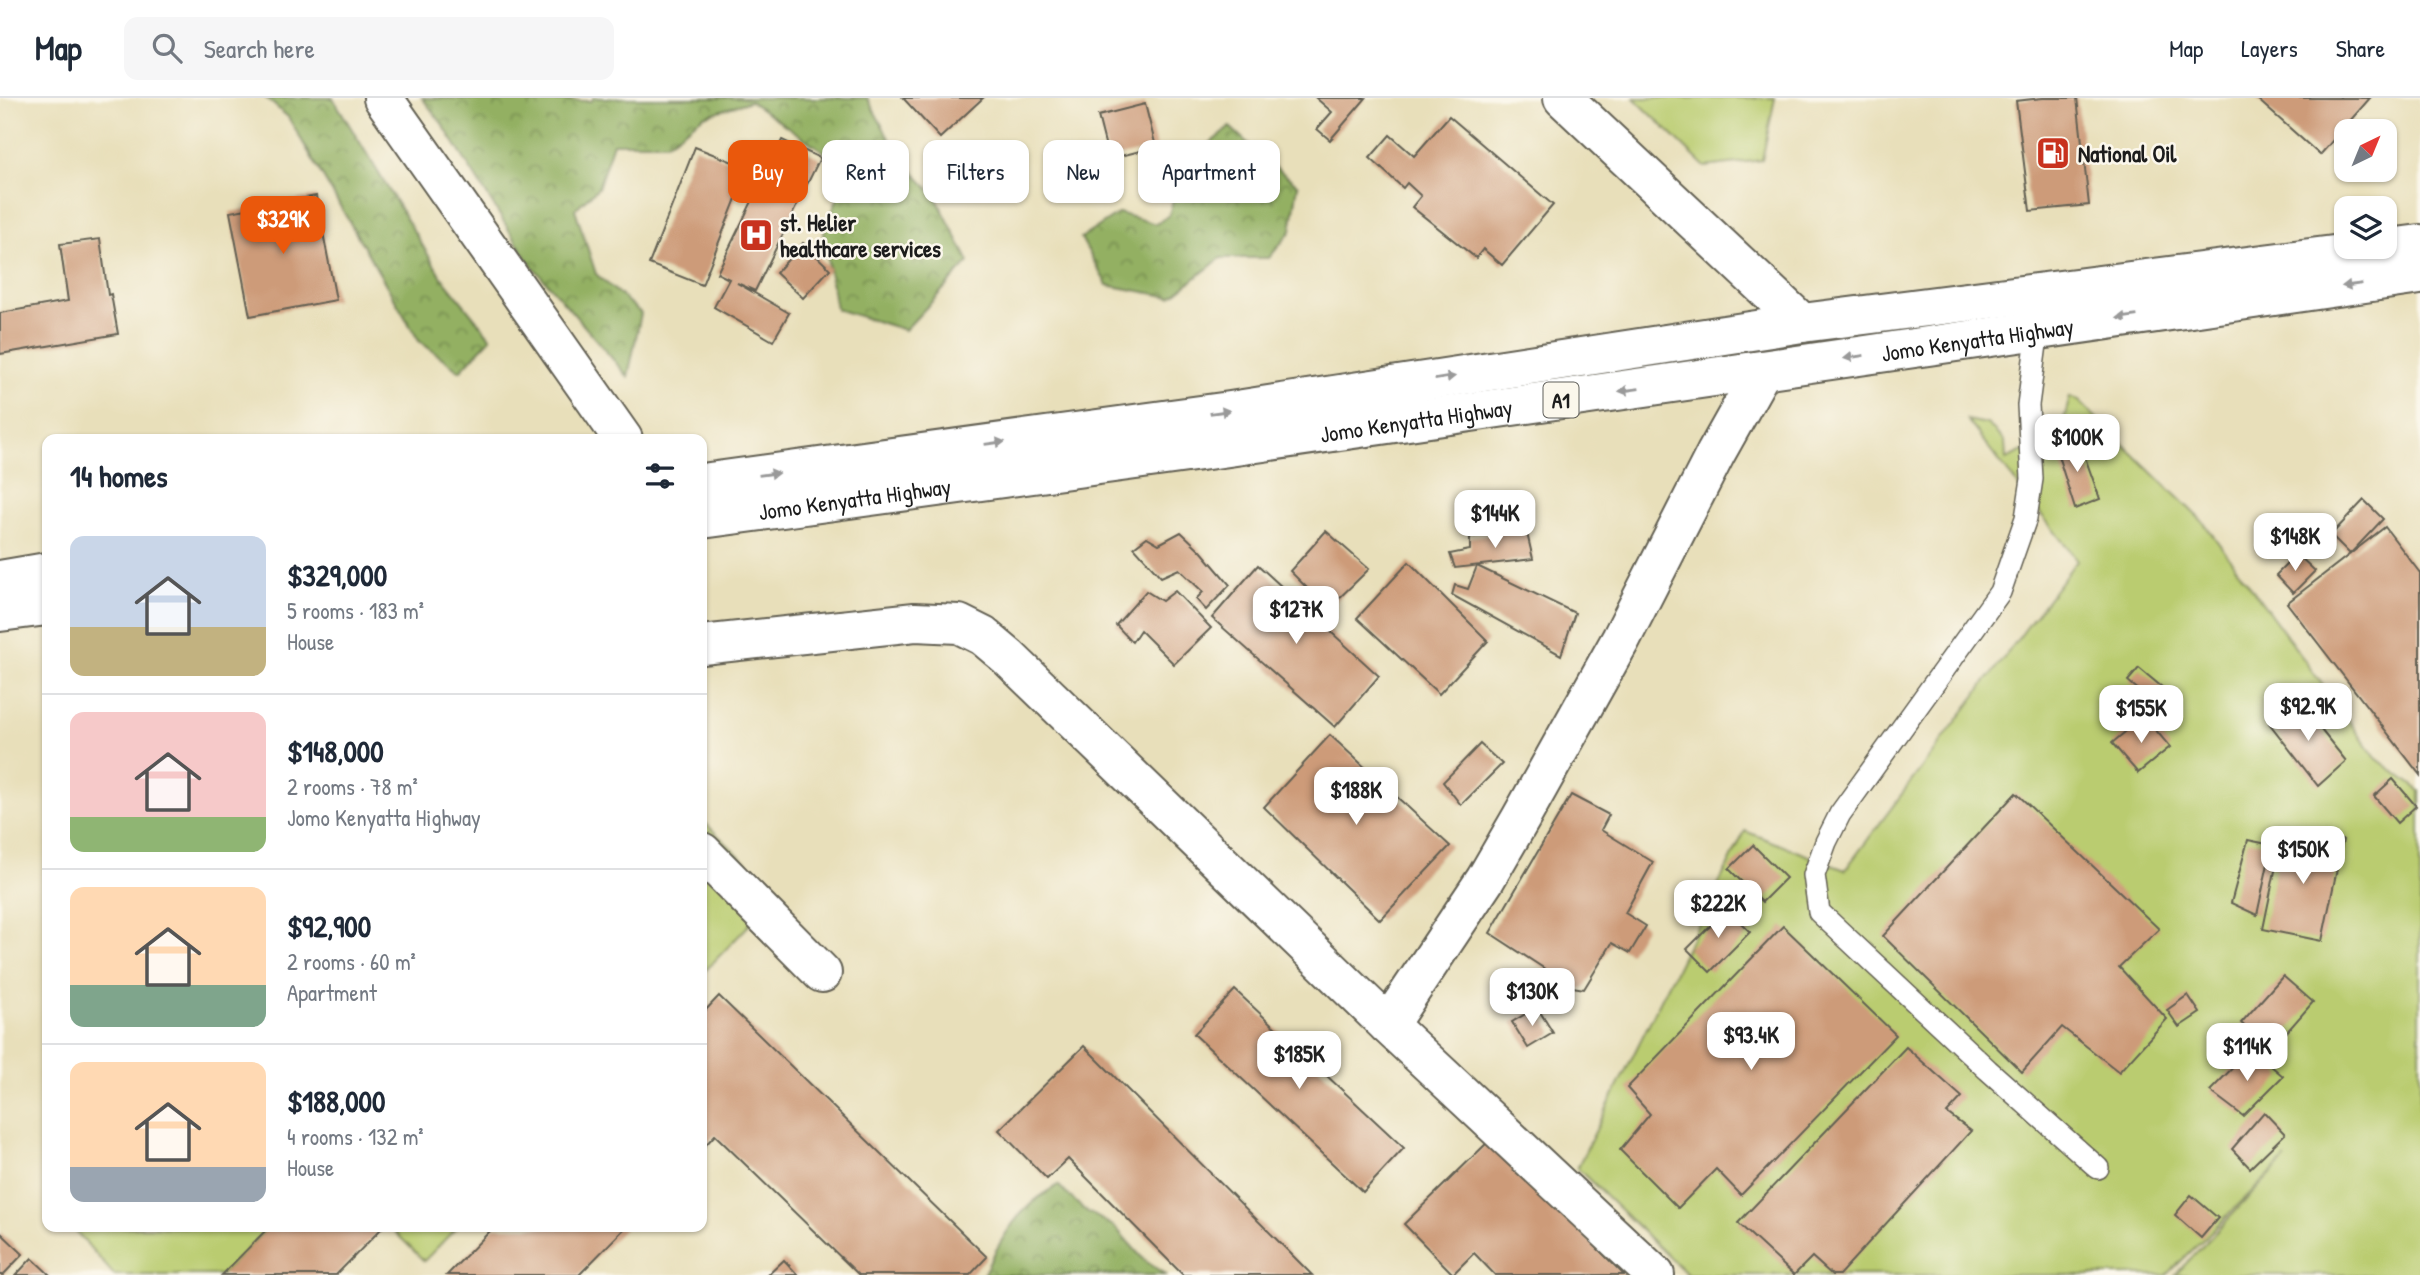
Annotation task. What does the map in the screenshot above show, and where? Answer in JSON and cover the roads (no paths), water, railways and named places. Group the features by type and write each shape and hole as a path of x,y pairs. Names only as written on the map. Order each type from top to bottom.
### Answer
{"main road":[{"path":"383,98 619,434"},
{"path":"1563,98 1802,323"},
{"name":"Jomo Kenyatta Highway","path":"707,482 1230,411 1802,323 2420,244"},
{"name":"Jomo Kenyatta Highway","path":"707,518 1762,372 2038,329 2420,275"},
{"path":"1388,1025 1485,880 1521,818 1621,639 1716,453 1762,372"},
{"path":"0,580 42,573"},
{"path":"0,612 42,607"},
{"path":"707,644 915,622 959,624 983,636 1008,657 1388,1025 1655,1275"},
{"path":"707,857 822,973"}],"lane":[{"path":"2038,329 2028,405 2032,479 2026,518 2000,592 1840,814 1814,875 1819,912 1988,1070 2098,1168"}],"place":[{"name":"National Oil","path":"2053,153"},
{"name":"st. Helier healthcare services","path":"756,235"}]}
